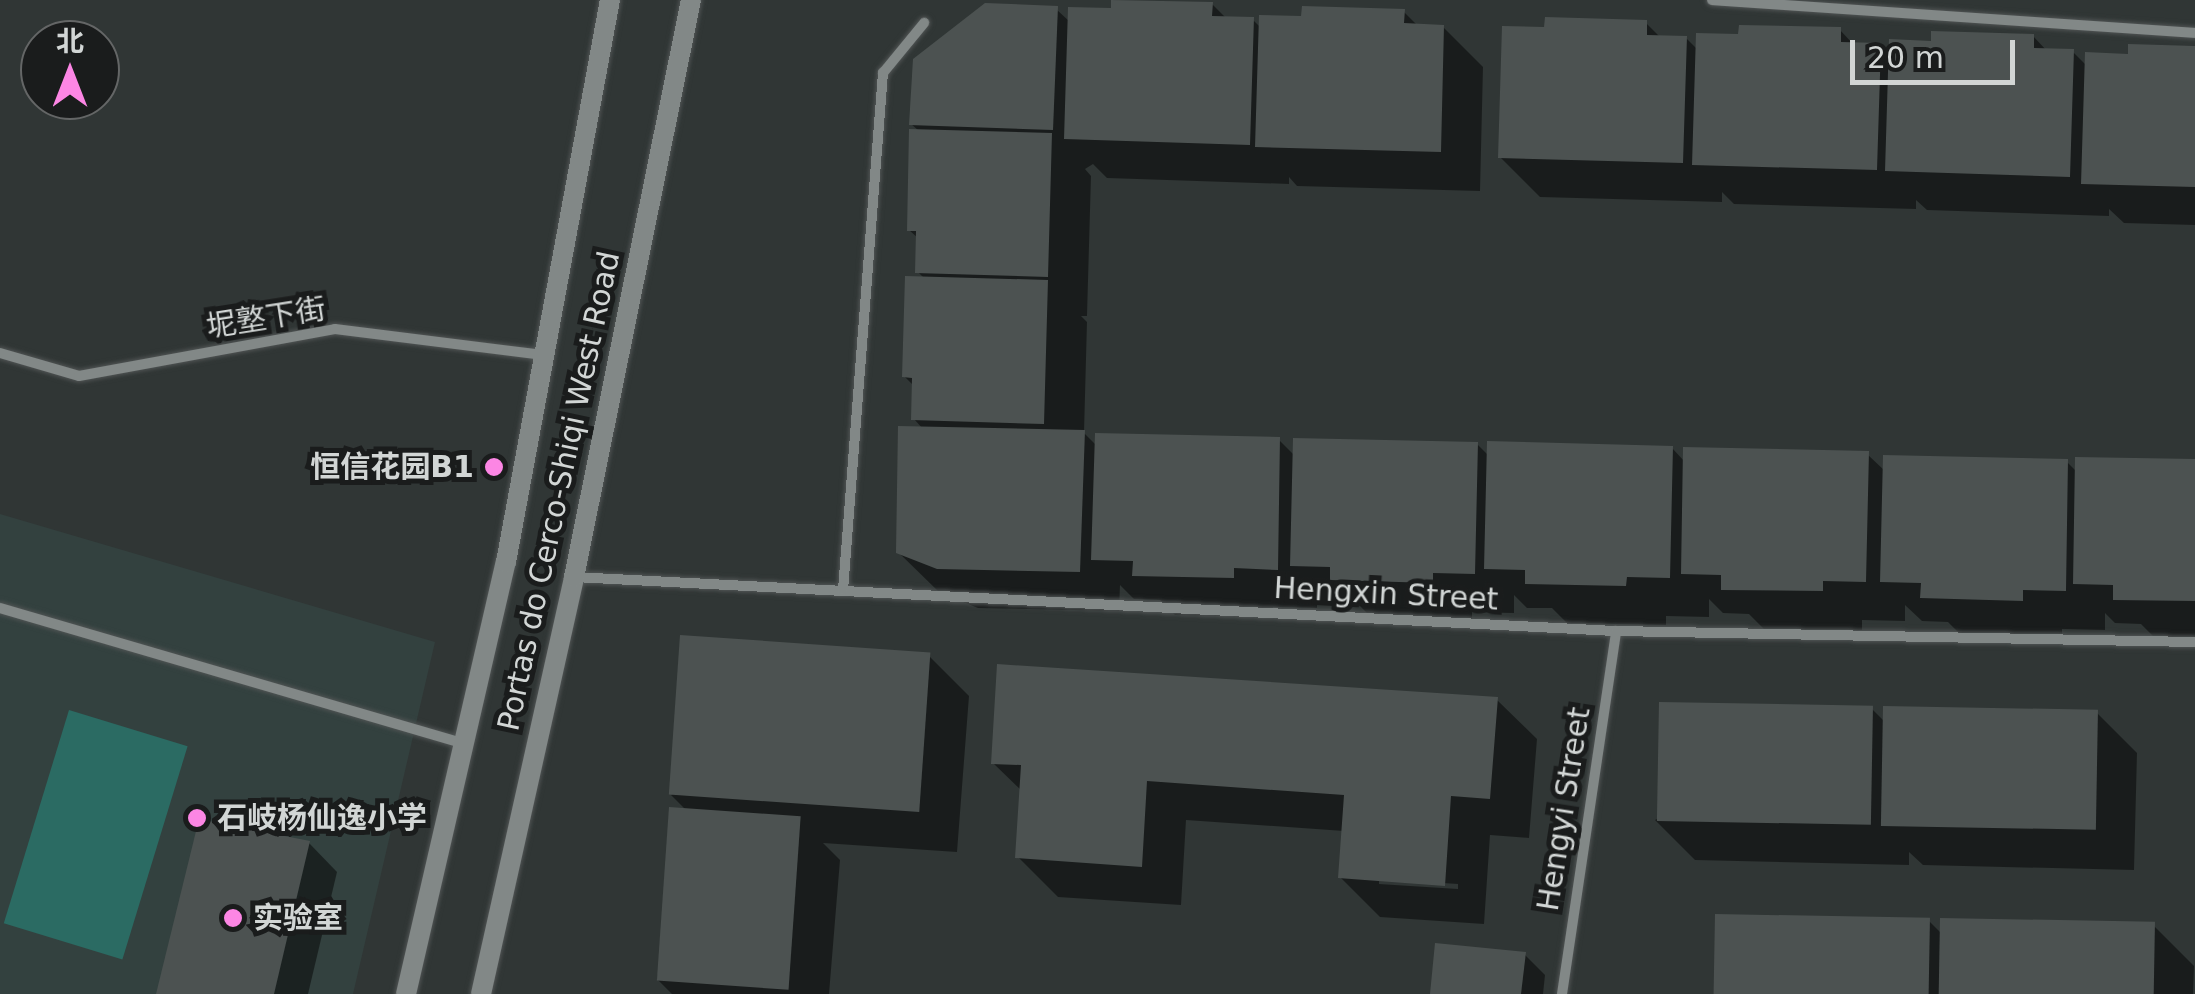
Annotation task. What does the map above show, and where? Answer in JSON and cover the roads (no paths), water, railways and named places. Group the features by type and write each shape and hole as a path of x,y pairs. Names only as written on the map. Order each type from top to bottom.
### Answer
{"main road":[{"name":"Portas do Cerco-Shiqi West Road","path":"406,994 506,562 610,0"},
{"name":"Portas do Cerco-Shiqi West Road","path":"481,994 574,577 691,0"}],"street":[{"path":"1712,0 2195,33"},
{"path":"842,590 883,73 924,23"},
{"name":"坭墪下街","path":"0,353 79,376 335,329 544,354"},
{"name":"Hengxin Street","path":"574,577 1616,632 2195,642"},
{"path":"0,608 462,743"},
{"name":"Hengyi Street","path":"1562,994 1616,632"}],"place":[{"name":"恒信花园B1","path":"494,467"},
{"name":"石岐杨仙逸小学","path":"197,818"},
{"name":"实验室","path":"233,918"}]}
